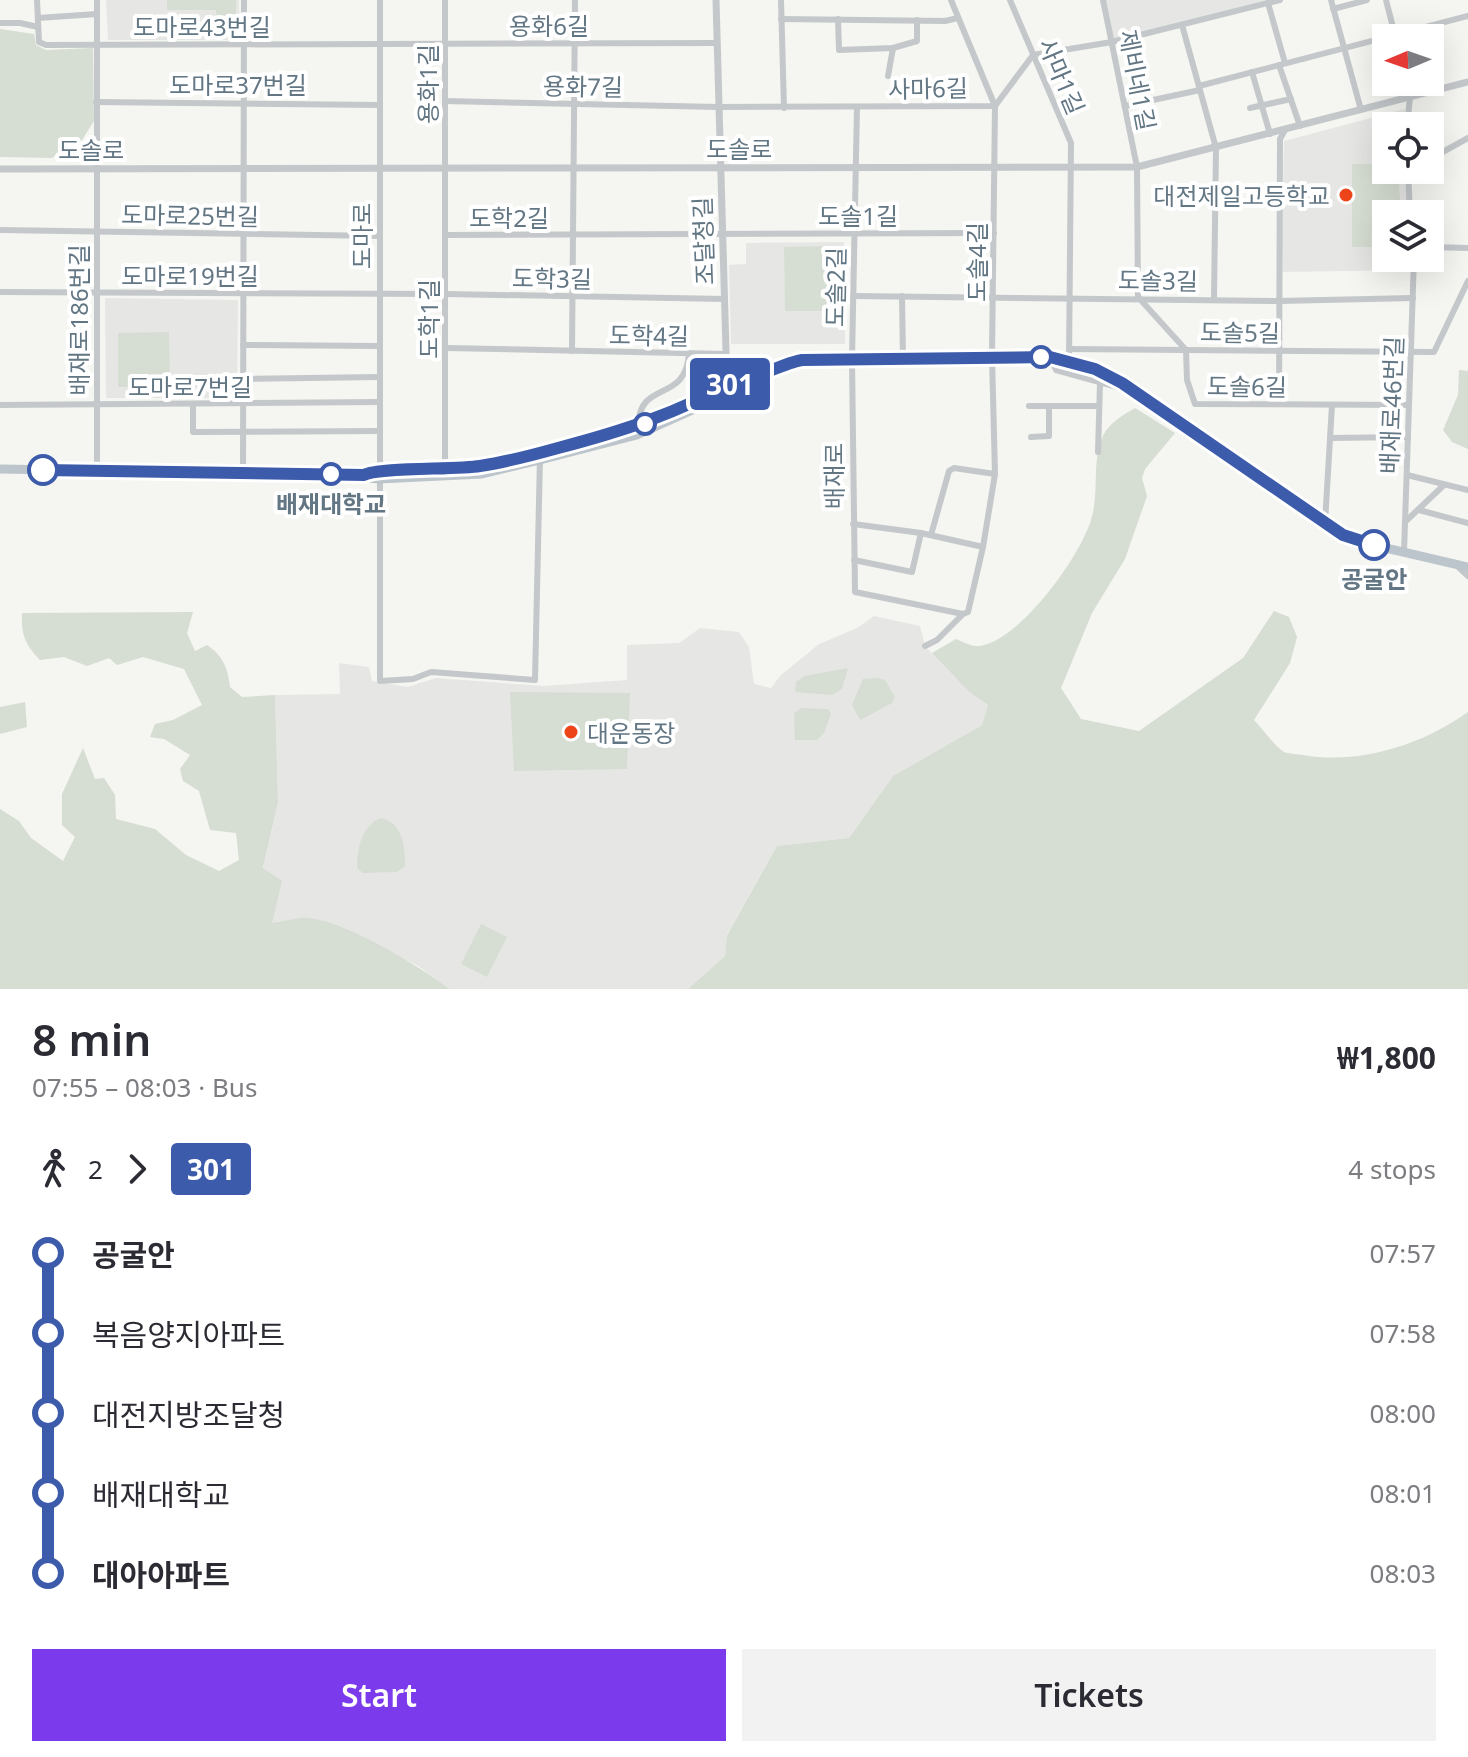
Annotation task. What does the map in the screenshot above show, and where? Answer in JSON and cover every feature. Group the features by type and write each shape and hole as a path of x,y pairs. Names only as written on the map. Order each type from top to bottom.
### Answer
{"main road":[{"path":"0,469 482,474 638,427 727,390 740,388 744,382 793,361 1050,357 1095,369 1136,392 1354,540 1468,567"},
{"path":"379,475 540,457 637,435 727,390"}],"street":[{"path":"37,0 38,27"},
{"name":"배재로186번길","path":"97,0 97,471"},
{"path":"243,473 244,0"},
{"name":"도마로","path":"379,475 380,0"},
{"name":"용화1길","path":"445,0 445,168"},
{"name":"도학2길","path":"572,296 575,0"},
{"name":"조달청길","path":"716,0 727,390"},
{"path":"781,0 784,108"},
{"path":"951,0 995,106"},
{"name":"사마1길","path":"1010,0 1071,143 1070,167"},
{"name":"제비네1길","path":"1103,0 1137,167"},
{"path":"1033,55 1112,42 1280,0"},
{"path":"1331,0 1361,110"},
{"path":"1333,9 1367,0"},
{"path":"1386,0 1392,24"},
{"path":"1268,3 1300,126"},
{"path":"38,18 97,14"},
{"path":"1437,24 1468,16"},
{"path":"781,19 945,21 958,18"},
{"path":"838,19 839,50 893,48 917,41 917,20"},
{"name":"도마로43번길","path":"0,23 38,27 39,42 46,45 380,43"},
{"path":"1182,25 1216,148 1214,299"},
{"path":"1125,106 1372,41"},
{"name":"용화6길","path":"380,43 717,43"},
{"path":"888,76 893,48"},
{"name":"사마6길","path":"719,107 995,106 1033,55"},
{"path":"1252,72 1270,134"},
{"name":"도솔로","path":"0,169 1137,167 1468,82"},
{"path":"1408,112 1410,97"},
{"path":"1250,108 1291,99"},
{"name":"용화7길","path":"445,101 719,107"},
{"name":"도마로37번길","path":"96,102 380,105"},
{"name":"도솔4길","path":"963,614 968,612 983,547 995,474 992,356 995,106"},
{"name":"도솔2길","path":"852,360 857,107"},
{"path":"1279,404 1280,139 1285,130"},
{"path":"1444,151 1468,138"},
{"path":"1069,361 1070,167"},
{"path":"1137,167 1138,297"},
{"name":"도학1길","path":"445,168 445,470"},
{"name":"도마로25번길","path":"0,230 379,236"},
{"name":"도솔1길","path":"723,234 994,233"},
{"name":"도학2길","path":"445,235 723,234"},
{"path":"1444,247 1468,248"},
{"name":"배재로46번길","path":"1404,552 1414,272"},
{"path":"1411,352 1434,352 1468,281"},
{"name":"도마로19번길","path":"0,292 379,293"},
{"name":"도학3길","path":"379,293 725,299"},
{"path":"572,296 572,351"},
{"name":"도솔3길","path":"853,296 1070,296 1279,301 1413,298"},
{"path":"902,296 903,358"},
{"name":"도솔6길","path":"1138,297 1186,350 1187,380 1195,404 1409,405"},
{"path":"243,345 379,346"},
{"name":"도학4길","path":"446,348 726,354"},
{"name":"도솔5길","path":"1069,349 1411,352"},
{"path":"638,427 639,410 644,402 683,379 689,353"},
{"path":"1050,357 1056,370 1136,392"},
{"name":"배재로","path":"852,360 855,592 963,614"},
{"path":"243,379 379,377"},
{"path":"1098,452 1100,383"},
{"name":"도마로7번길","path":"0,405 379,402"},
{"path":"193,404 193,432 379,431"},
{"path":"1325,523 1332,405"},
{"path":"1029,406 1099,406"},
{"path":"1031,437 1049,436 1049,406"},
{"path":"1331,438 1408,437"},
{"path":"379,475 380,681 413,679 431,672 535,680 540,457"},
{"path":"931,535 949,471 954,468 995,474"},
{"path":"1407,475 1468,490"},
{"path":"1405,522 1444,485"},
{"path":"1419,510 1468,523"},
{"path":"853,524 921,533 983,547"},
{"path":"854,560 912,572 921,533"},
{"path":"1455,564 1468,576"},
{"path":"925,646 937,640 963,614"}],"shaded area":[{"path":"106,0 239,0 240,40 108,40"},
{"path":"167,0 236,0 236,25 217,25 216,10 167,10"},
{"path":"1103,0 1280,0 1112,42"},
{"path":"0,29 34,34 36,45 46,50 93,48 94,121 80,143 69,144 52,158 0,157"},
{"name":"대전제일고등학교","path":"1372,118 1372,184 1408,184 1409,200 1372,200 1372,271 1281,272 1284,141"},
{"path":"1352,164 1372,164 1372,184 1399,184 1400,200 1372,200 1372,247 1352,247"},
{"path":"844,242 845,344 731,344 729,265 746,264 746,243"},
{"path":"831,246 832,311 785,311 784,247"},
{"path":"105,298 238,300 237,398 106,398"},
{"path":"169,332 170,387 118,387 118,333"},
{"path":"1459,370 1468,371 1468,449 1452,442 1443,430 1458,395"},
{"path":"1135,408 1175,433 1145,469 1142,478 1147,496 1125,559 1092,613 1061,688 1081,719 1139,731 1243,658 1274,611 1289,617 1297,637 1290,663 1254,720 1284,752 1346,757 1389,750 1431,734 1468,712 1468,989 688,989 725,956 727,935 777,846 849,838 893,776 982,725 988,705 969,692 932,653 956,639 977,646 996,640 1013,629 1046,595 1075,554 1091,520 1097,456 1103,436 1113,423"},
{"path":"193,612 187,633 195,651 207,645 221,658 230,687 242,697 275,695 278,802 263,868 282,881 272,923 300,918 325,921 402,957 450,989 0,989 0,809 19,821 31,838 63,861 75,837 62,825 62,794 83,748 95,779 104,778 115,795 116,819 155,829 186,855 219,871 239,860 236,833 210,830 199,791 183,781 180,769 190,755 164,739 150,737 155,724 173,720 202,705 184,669 143,657 117,665 109,658 87,666 64,657 40,660 27,644 22,627 22,613"},
{"path":"874,616 920,626 925,646 969,692 988,705 982,725 893,776 849,838 777,846 727,934 725,956 688,989 450,989 418,966 341,928 309,918 271,924 263,869 278,802 275,695 340,694 339,663 369,667 372,681 408,687 436,678 543,686 627,680 627,645 679,643 700,628 739,632 749,647 754,684 771,688 780,676 819,644 857,628"},
{"path":"848,668 842,689 832,695 795,692 796,682 805,676"},
{"path":"863,679 885,680 895,697 892,703 860,720 852,705"},
{"name":"대운동장","path":"510,692 630,693 627,769 514,771"},
{"path":"25,702 27,727 0,734 0,707"},
{"path":"801,708 828,709 831,714 824,733 817,740 795,740 794,713"},
{"path":"381,818 398,830 405,866 397,872 363,873 357,868 362,838 369,826"},
{"path":"481,924 507,937 487,977 461,964"}],"bus line":[{"name":"301","path":"43,470 364,475 379,471 481,466 638,427 737,380 744,382 784,363 802,360 1050,357 1095,369 1122,383 1343,535 1374,545"}],"place":[{"name":"대전제일고등학교","path":"1346,195"},
{"name":"배재대학교","path":"331,474"},
{"name":"공굴안","path":"1374,545"},
{"name":"대운동장","path":"571,732"}]}
